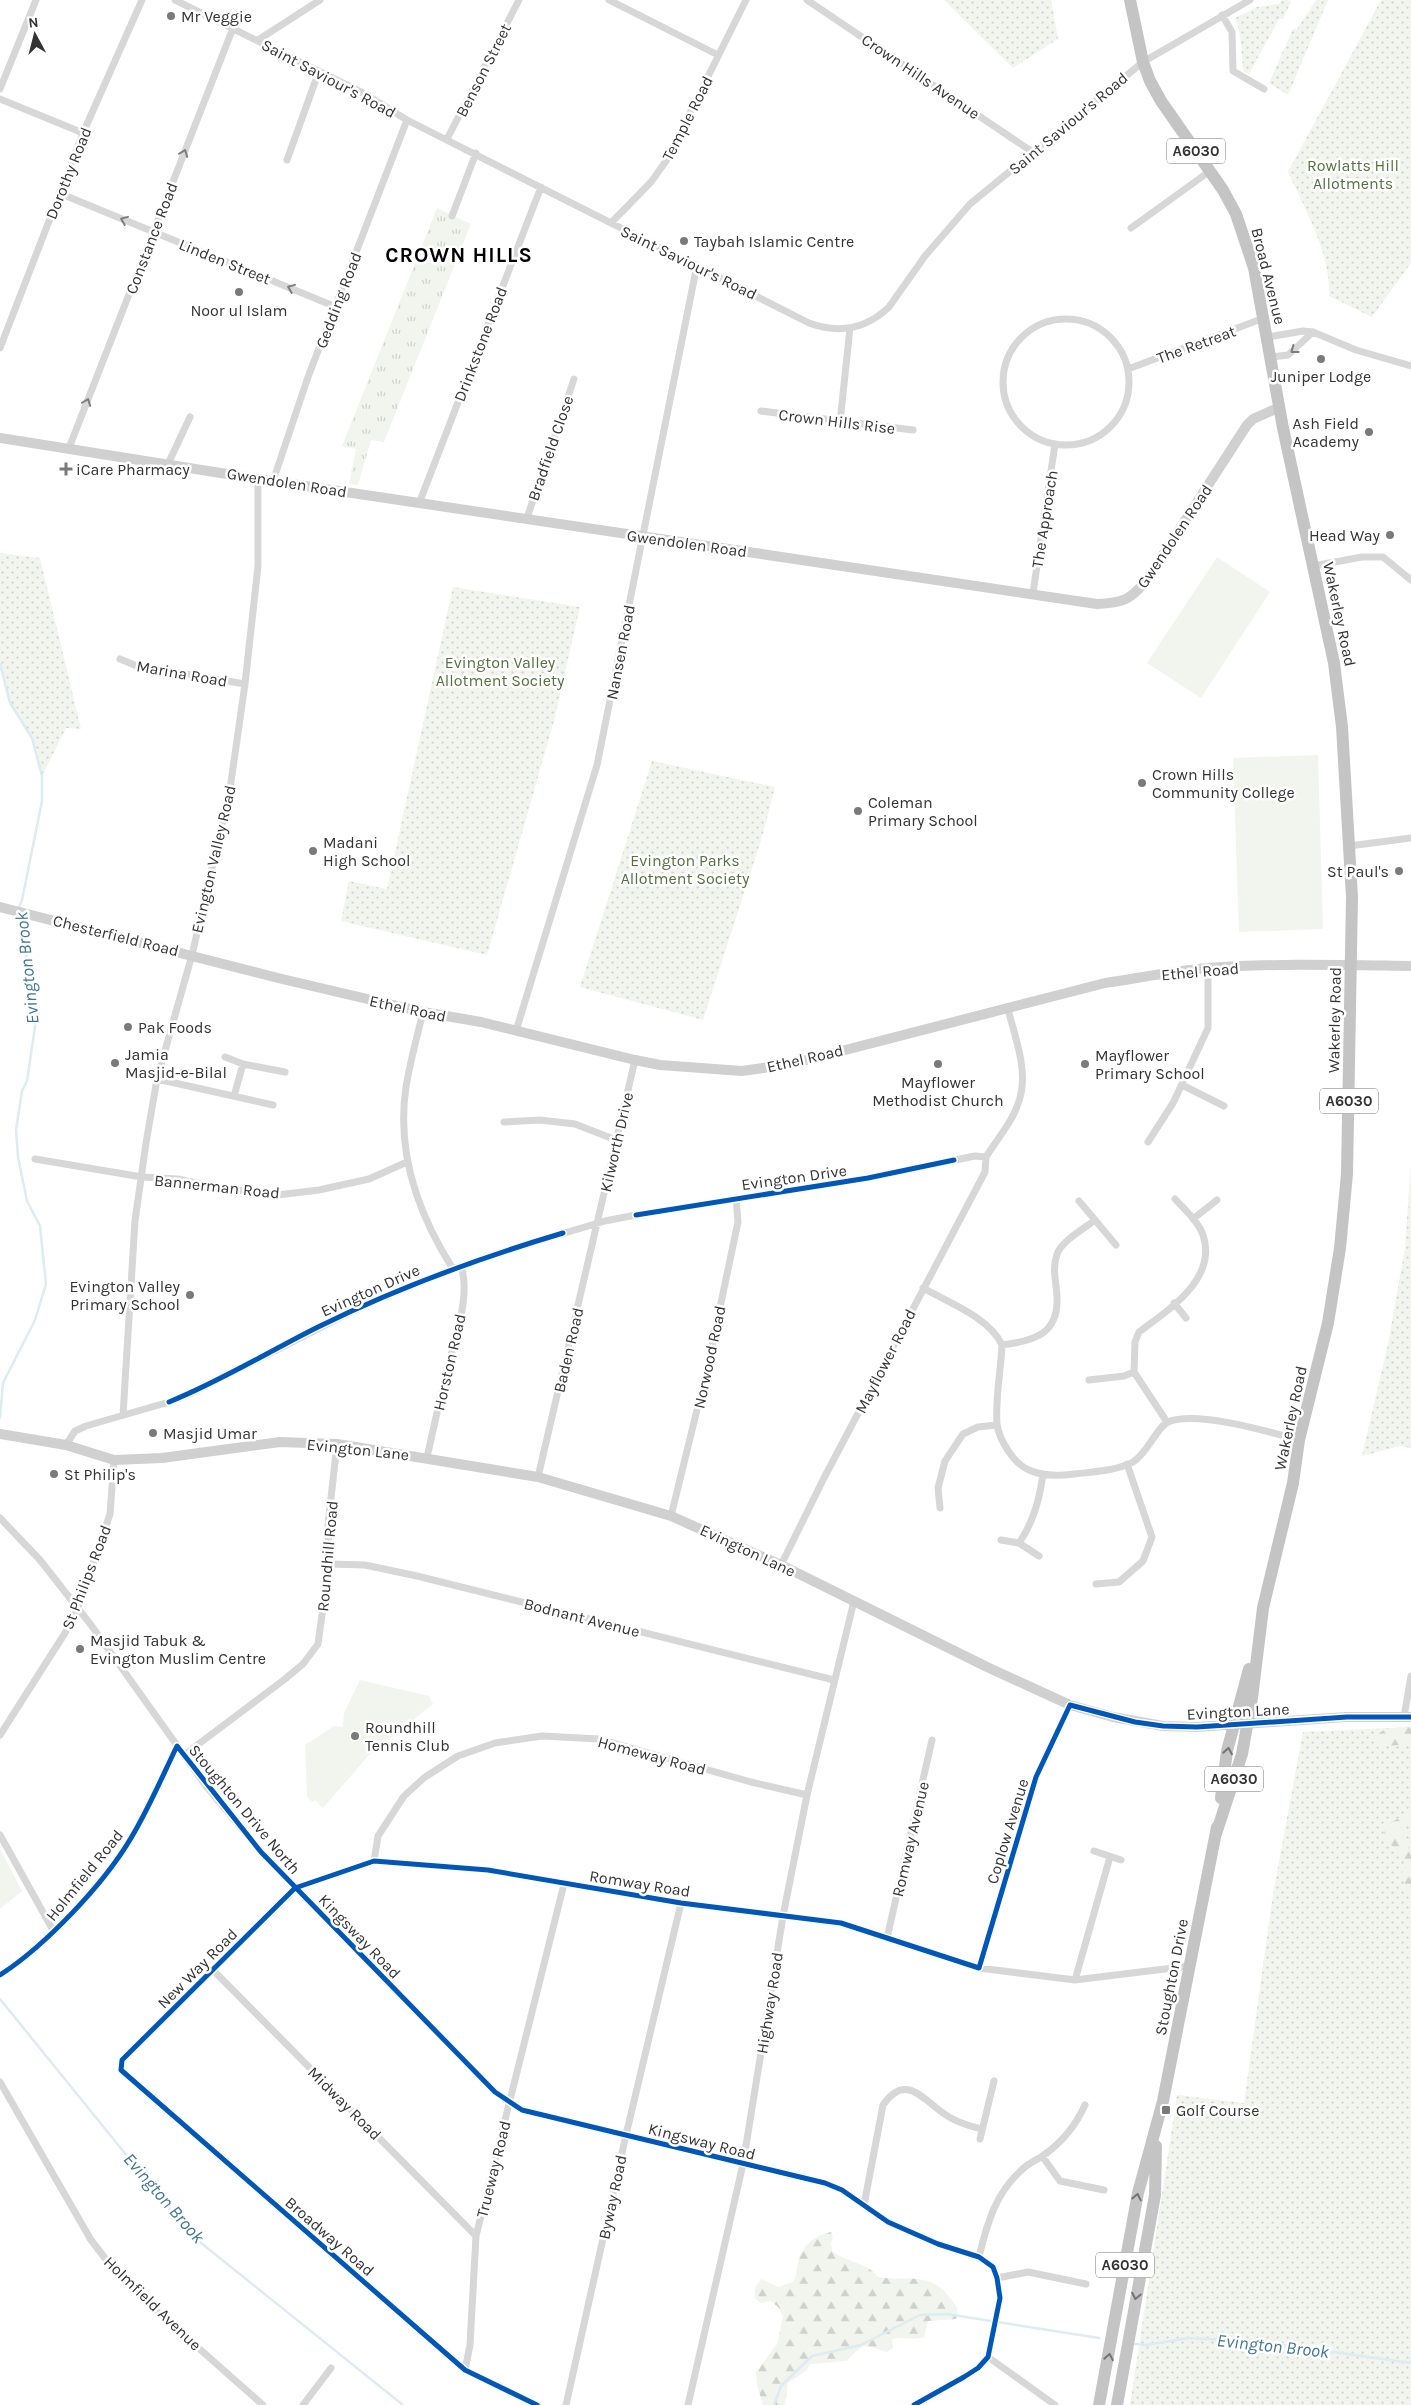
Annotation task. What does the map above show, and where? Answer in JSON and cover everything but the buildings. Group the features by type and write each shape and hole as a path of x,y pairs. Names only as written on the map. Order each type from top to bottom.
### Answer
{"highway":[{"name":"Broad Avenue","path":"1130,0 1143,62 1161,101 1210,171 1236,214 1246,242 1264,318 1280,408"},
{"name":"Wakerley Road","path":"1241,1724 1263,1608 1293,1483 1299,1440 1328,1323 1340,1248 1347,1174 1352,965 1349,846 1338,690 1280,408"},
{"name":"Stoughton Drive","path":"1098,2405 1138,2193 1157,2126 1216,1834 1242,1754 1241,1724"},
{"name":"Stoughton Drive","path":"1117,2405 1155,2195 1157,2126"}],"street":[{"path":"0,89 36,0"},
{"name":"Dorothy Road","path":"0,348 83,133 142,0"},
{"name":"Saint Saviour's Road","path":"175,0 365,94 407,120 476,153 610,223 697,265 809,323 823,328 850,328 878,317 889,307 947,228 970,204 1143,62 1250,0"},
{"path":"258,40 320,0"},
{"name":"Benson Street","path":"447,139 519,0"},
{"path":"609,0 718,55"},
{"name":"Temple Road","path":"610,223 651,182 666,161 746,0"},
{"name":"Crown Hills Avenue","path":"807,0 1034,152"},
{"path":"1222,15 1232,32 1233,71 1264,89"},
{"name":"Constance Road","path":"69,448 233,28"},
{"path":"286,160 319,71"},
{"path":"0,99 83,133"},
{"name":"Gedding Road","path":"273,481 308,377 407,120"},
{"path":"452,216 476,153"},
{"path":"1131,228 1210,171"},
{"name":"Drinkstone Road","path":"420,501 541,187"},
{"name":"Linden Street","path":"59,193 336,306"},
{"name":"Nansen Road","path":"516,1031 597,765 642,536 662,449 697,265"},
{"name":"The Retreat","path":"1128,369 1264,318"},
{"path":"1073,319 1092,325 1111,337 1127,363 1128,369 1130,377 1128,400 1116,422 1099,437 1083,444 1061,446 1033,437 1010,413 1003,388 1006,363 1013,348 1028,332 1051,321 1073,319"},
{"path":"840,422 850,328"},
{"path":"1268,337 1304,331 1313,332 1356,350 1411,366"},
{"path":"1271,357 1288,355 1313,332"},
{"name":"Bradfield Close","path":"527,518 574,379"},
{"name":"Gwendolen Road","path":"0,438 273,481 420,501 1097,604 1127,600 1146,580 1247,425 1253,419 1280,408"},
{"name":"Crown Hills Rise","path":"761,411 913,430"},
{"path":"168,464 190,417"},
{"name":"The Approach","path":"1032,593 1055,444"},
{"name":"Evington Valley Road","path":"123,1415 135,1221 157,1079 197,956 230,789 245,684 258,566 258,478"},
{"path":"1313,566 1362,557 1383,557 1411,580"},
{"name":"Marina Road","path":"120,659 137,666 245,684"},
{"path":"1349,846 1411,838"},
{"name":"Chesterfield Road","path":"0,907 197,956"},
{"name":"Ethel Road","path":"197,956 423,1012 481,1022 634,1060 660,1065 742,1071 791,1064 1105,984 1208,968 1352,965 1411,966"},
{"path":"1148,1142 1182,1085 1208,1028 1208,968"},
{"path":"986,1157 1006,1127 1020,1100 1022,1067 1008,1009"},
{"path":"423,1012 406,1088 404,1127 407,1162 414,1191 433,1238 453,1269"},
{"path":"225,1057 243,1064 285,1072"},
{"name":"Kilworth Drive","path":"598,1224 634,1060"},
{"path":"234,1096 243,1064"},
{"path":"157,1079 273,1105"},
{"path":"1182,1085 1224,1106"},
{"path":"504,1122 540,1120 575,1124 616,1140"},
{"name":"Evington Drive","path":"66,1445 75,1431 190,1394 352,1311 461,1266 598,1224 678,1206 868,1178 975,1156 986,1157"},
{"name":"Mayflower Road","path":"781,1565 923,1288 985,1172 986,1157"},
{"name":"Bannerman Road","path":"35,1159 142,1177 178,1179 214,1187 278,1194 319,1190 368,1179 407,1162"},
{"name":"Norwood Road","path":"671,1516 707,1369 738,1222 736,1198"},
{"path":"1167,1422 1134,1372 1135,1342 1139,1332 1174,1304 1197,1281 1203,1267 1205,1250 1203,1235 1193,1219 1175,1199"},
{"path":"1193,1219 1217,1200"},
{"path":"1079,1201 1116,1245"},
{"path":"1002,1345 1028,1342 1048,1330 1056,1314 1053,1268 1058,1252 1094,1221"},
{"name":"Baden Road","path":"538,1477 598,1224"},
{"name":"Horston Road","path":"427,1457 458,1324 465,1277 461,1266"},
{"path":"923,1288 986,1324 996,1333 1002,1345 997,1425 1001,1439 1011,1454 1027,1470 1043,1474 1063,1475 1127,1464 1139,1457 1167,1422 1188,1418 1225,1422 1299,1440"},
{"path":"1174,1304 1186,1318"},
{"path":"1089,1380 1124,1376 1134,1372"},
{"path":"940,1508 938,1488 946,1461 963,1434 978,1427 997,1425"},
{"name":"Evington Lane","path":"0,1434 66,1445 114,1460 162,1458 280,1442 337,1444 427,1457 538,1477 671,1516 781,1565 987,1667 1070,1705 1135,1722 1163,1726 1197,1727 1347,1717 1408,1717"},
{"name":"Roundhill Road","path":"184,1755 285,1679 303,1664 318,1644 329,1564 328,1525 337,1444"},
{"name":"St Philips Road","path":"0,1735 65,1633 78,1607 110,1514 114,1460"},
{"path":"1096,1584 1119,1582 1143,1561 1152,1536 1127,1464"},
{"path":"1019,1543 1027,1532 1041,1492 1043,1474"},
{"name":"Stoughton Drive North","path":"0,1518 40,1560 78,1607 177,1746 261,1852 295,1888"},
{"path":"1001,1540 1019,1543 1039,1556"},
{"name":"Bodnant Avenue","path":"329,1564 365,1565 417,1576 834,1680"},
{"name":"Highway Road","path":"688,2405 744,2164 783,1916 807,1794 854,1601"},
{"path":"1408,1717 1411,1676"},
{"name":"Coplow Avenue","path":"979,1968 1036,1777 1070,1705"},
{"name":"Homeway Road","path":"374,1861 378,1836 404,1796 425,1777 458,1756 495,1744 532,1738 599,1739 751,1782 807,1794"},
{"name":"Romway Avenue","path":"887,1938 932,1740"},
{"name":"Holmfield Road","path":"0,1975 54,1932 110,1868 130,1840 149,1807 177,1746"},
{"path":"0,1835 54,1932"},
{"path":"1094,1851 1121,1860"},
{"path":"1075,1980 1110,1856"},
{"name":"Romway Road","path":"295,1888 374,1861 488,1870 682,1903 841,1923 979,1968 1075,1980 1189,1966"},
{"name":"Trueway Road","path":"465,2370 470,2345 476,2236 564,1884"},
{"name":"New Way Road","path":"120,2067 122,2060 295,1888"},
{"name":"Kingsway Road","path":"295,1888 495,2092 522,2110 825,2183 842,2190 888,2222 913,2234 979,2257 993,2267 997,2278"},
{"name":"Byway Road","path":"566,2405 626,2135 682,1903"},
{"name":"Midway Road","path":"213,1970 476,2236"},
{"name":"Broadway Road","path":"120,2067 130,2079 465,2370 537,2405"},
{"path":"980,2139 994,2081"},
{"name":"Holmfield Avenue","path":"0,2082 90,2240 106,2260 142,2298 263,2405"},
{"path":"864,2205 883,2105 890,2095 899,2090 918,2092 955,2120 982,2129"},
{"path":"979,2257 987,2223 998,2198 1026,2166 1062,2141 1076,2124 1085,2105"},
{"path":"1042,2156 1060,2181 1104,2190"},
{"path":"914,2405 978,2368 988,2357 1000,2298 997,2278 1028,2272 1086,2284"},
{"path":"988,2357 1055,2405"},
{"path":"302,2405 331,2368"}],"green space":[{"path":"944,0 1051,0 1058,39 1013,68"},
{"path":"1282,0 1289,0 1291,2 1283,19 1279,19 1249,74 1244,72 1238,25 1235,18 1257,7 1279,4"},
{"path":"1316,0 1328,0 1288,95 1269,83 1293,29 1297,29"},
{"name":"Rowlatts Hill Allotments","path":"1381,0 1411,0 1411,263 1372,317 1329,296 1326,264 1316,232 1288,172"},
{"path":"437,208 471,224 384,442 371,440 358,485 349,484 356,449 342,446"},
{"path":"0,553 40,558 81,729 66,728 42,776 32,738 10,703 0,664"},
{"path":"1217,557 1270,592 1201,698 1147,663"},
{"name":"Evington Valley Allotment Society","path":"453,587 580,607 554,721 487,955 341,921 349,881 387,889"},
{"path":"1318,755 1323,929 1239,932 1233,758"},
{"name":"Evington Parks Allotment Society","path":"652,761 775,787 763,834 703,1020 580,987"},
{"path":"1411,1162 1411,1448 1400,1446 1362,1456 1388,1344 1405,1248"},
{"name":"Roundhill Tennis Club","path":"360,1680 429,1696 433,1704 369,1755 323,1808 315,1800 312,1802 307,1796 305,1745 334,1726 343,1727 344,1713"},
{"path":"1411,1727 1411,2405 1130,2405 1177,2095 1244,2103 1273,1894 1303,1732"},
{"path":"1411,1727 1411,1744 1374,1747 1375,1740 1382,1731"},
{"path":"1411,1814 1411,1826 1406,1826 1404,1836 1411,1856 1411,1897 1400,1874 1407,1869 1400,1850 1385,1842 1384,1828 1395,1820"},
{"path":"0,1849 22,1891 0,1909"},
{"path":"831,2232 833,2237 831,2243 832,2251 868,2268 878,2277 926,2280 942,2289 956,2306 958,2313 956,2319 928,2321 924,2337 892,2339 893,2348 887,2352 865,2346 847,2361 810,2364 807,2370 788,2383 785,2405 763,2405 757,2385 756,2373 778,2342 783,2316 779,2308 771,2301 761,2303 755,2298 755,2288 761,2279 778,2287 793,2282 802,2251 814,2239"}],"waterway":[{"name":"Evington Brook","path":"0,664 10,703 32,738 42,776 42,801 22,900 18,910"},
{"name":"Evington Brook","path":"0,1418 3,1383 35,1320 46,1284 40,1226 27,1201 18,1157 16,1130 22,1091 27,1081 36,1020 35,999 19,915"},
{"name":"Evington Brook","path":"0,1999 191,2235 403,2405"},
{"name":"Evington Brook","path":"774,2405 781,2386 812,2356 861,2345 920,2315 947,2314 1099,2338"},
{"name":"Evington Brook","path":"1135,2344 1146,2345 1189,2338 1262,2342 1411,2363"}],"cycle path":[{"path":"636,1215 868,1178 954,1160"},
{"path":"169,1402 226,1376 318,1327 378,1299 469,1263 563,1233"},
{"path":"295,1888 374,1861 488,1870 681,1903 841,1923 979,1968 1036,1777 1070,1705 1135,1722 1163,1726 1197,1727 1347,1717 1411,1717"},
{"path":"0,1975 36,1948 54,1931 90,1894 105,1875 138,1827 177,1746 261,1852 495,2092 522,2110 825,2183 842,2190 888,2222 938,2244 979,2257 993,2267 1000,2298 988,2357 978,2368 914,2405"},
{"path":"295,1888 122,2060 121,2070 465,2370 537,2405"}],"place":[{"name":"Mr Veggie","path":"171,16"},
{"name":"Taybah Islamic Centre","path":"684,241"},
{"name":"Noor ul Islam","path":"239,292"},
{"name":"Juniper Lodge","path":"1321,359"},
{"name":"Ash Field Academy","path":"1369,432"},
{"name":"iCare Pharmacy","path":"66,469"},
{"name":"Head Way","path":"1390,535"},
{"name":"Crown Hills Community College","path":"1142,783"},
{"name":"Coleman Primary School","path":"858,811"},
{"name":"Madani High School","path":"313,851"},
{"name":"St Paul's","path":"1399,871"},
{"name":"Pak Foods","path":"128,1027"},
{"name":"Jamia Masjid-e-Bilal","path":"115,1063"},
{"name":"Mayflower Methodist Church","path":"938,1064"},
{"name":"Mayflower Primary School","path":"1085,1064"},
{"name":"Evington Valley Primary School","path":"190,1295"},
{"name":"Masjid Umar","path":"153,1433"},
{"name":"St Philip's","path":"54,1474"},
{"name":"Masjid Tabuk & Evington Muslim Centre","path":"80,1649"},
{"name":"Roundhill Tennis Club","path":"355,1736"},
{"name":"Golf Course","path":"1166,2110"}],"district":[{"name":"CROWN HILLS","path":"459,255"}]}
